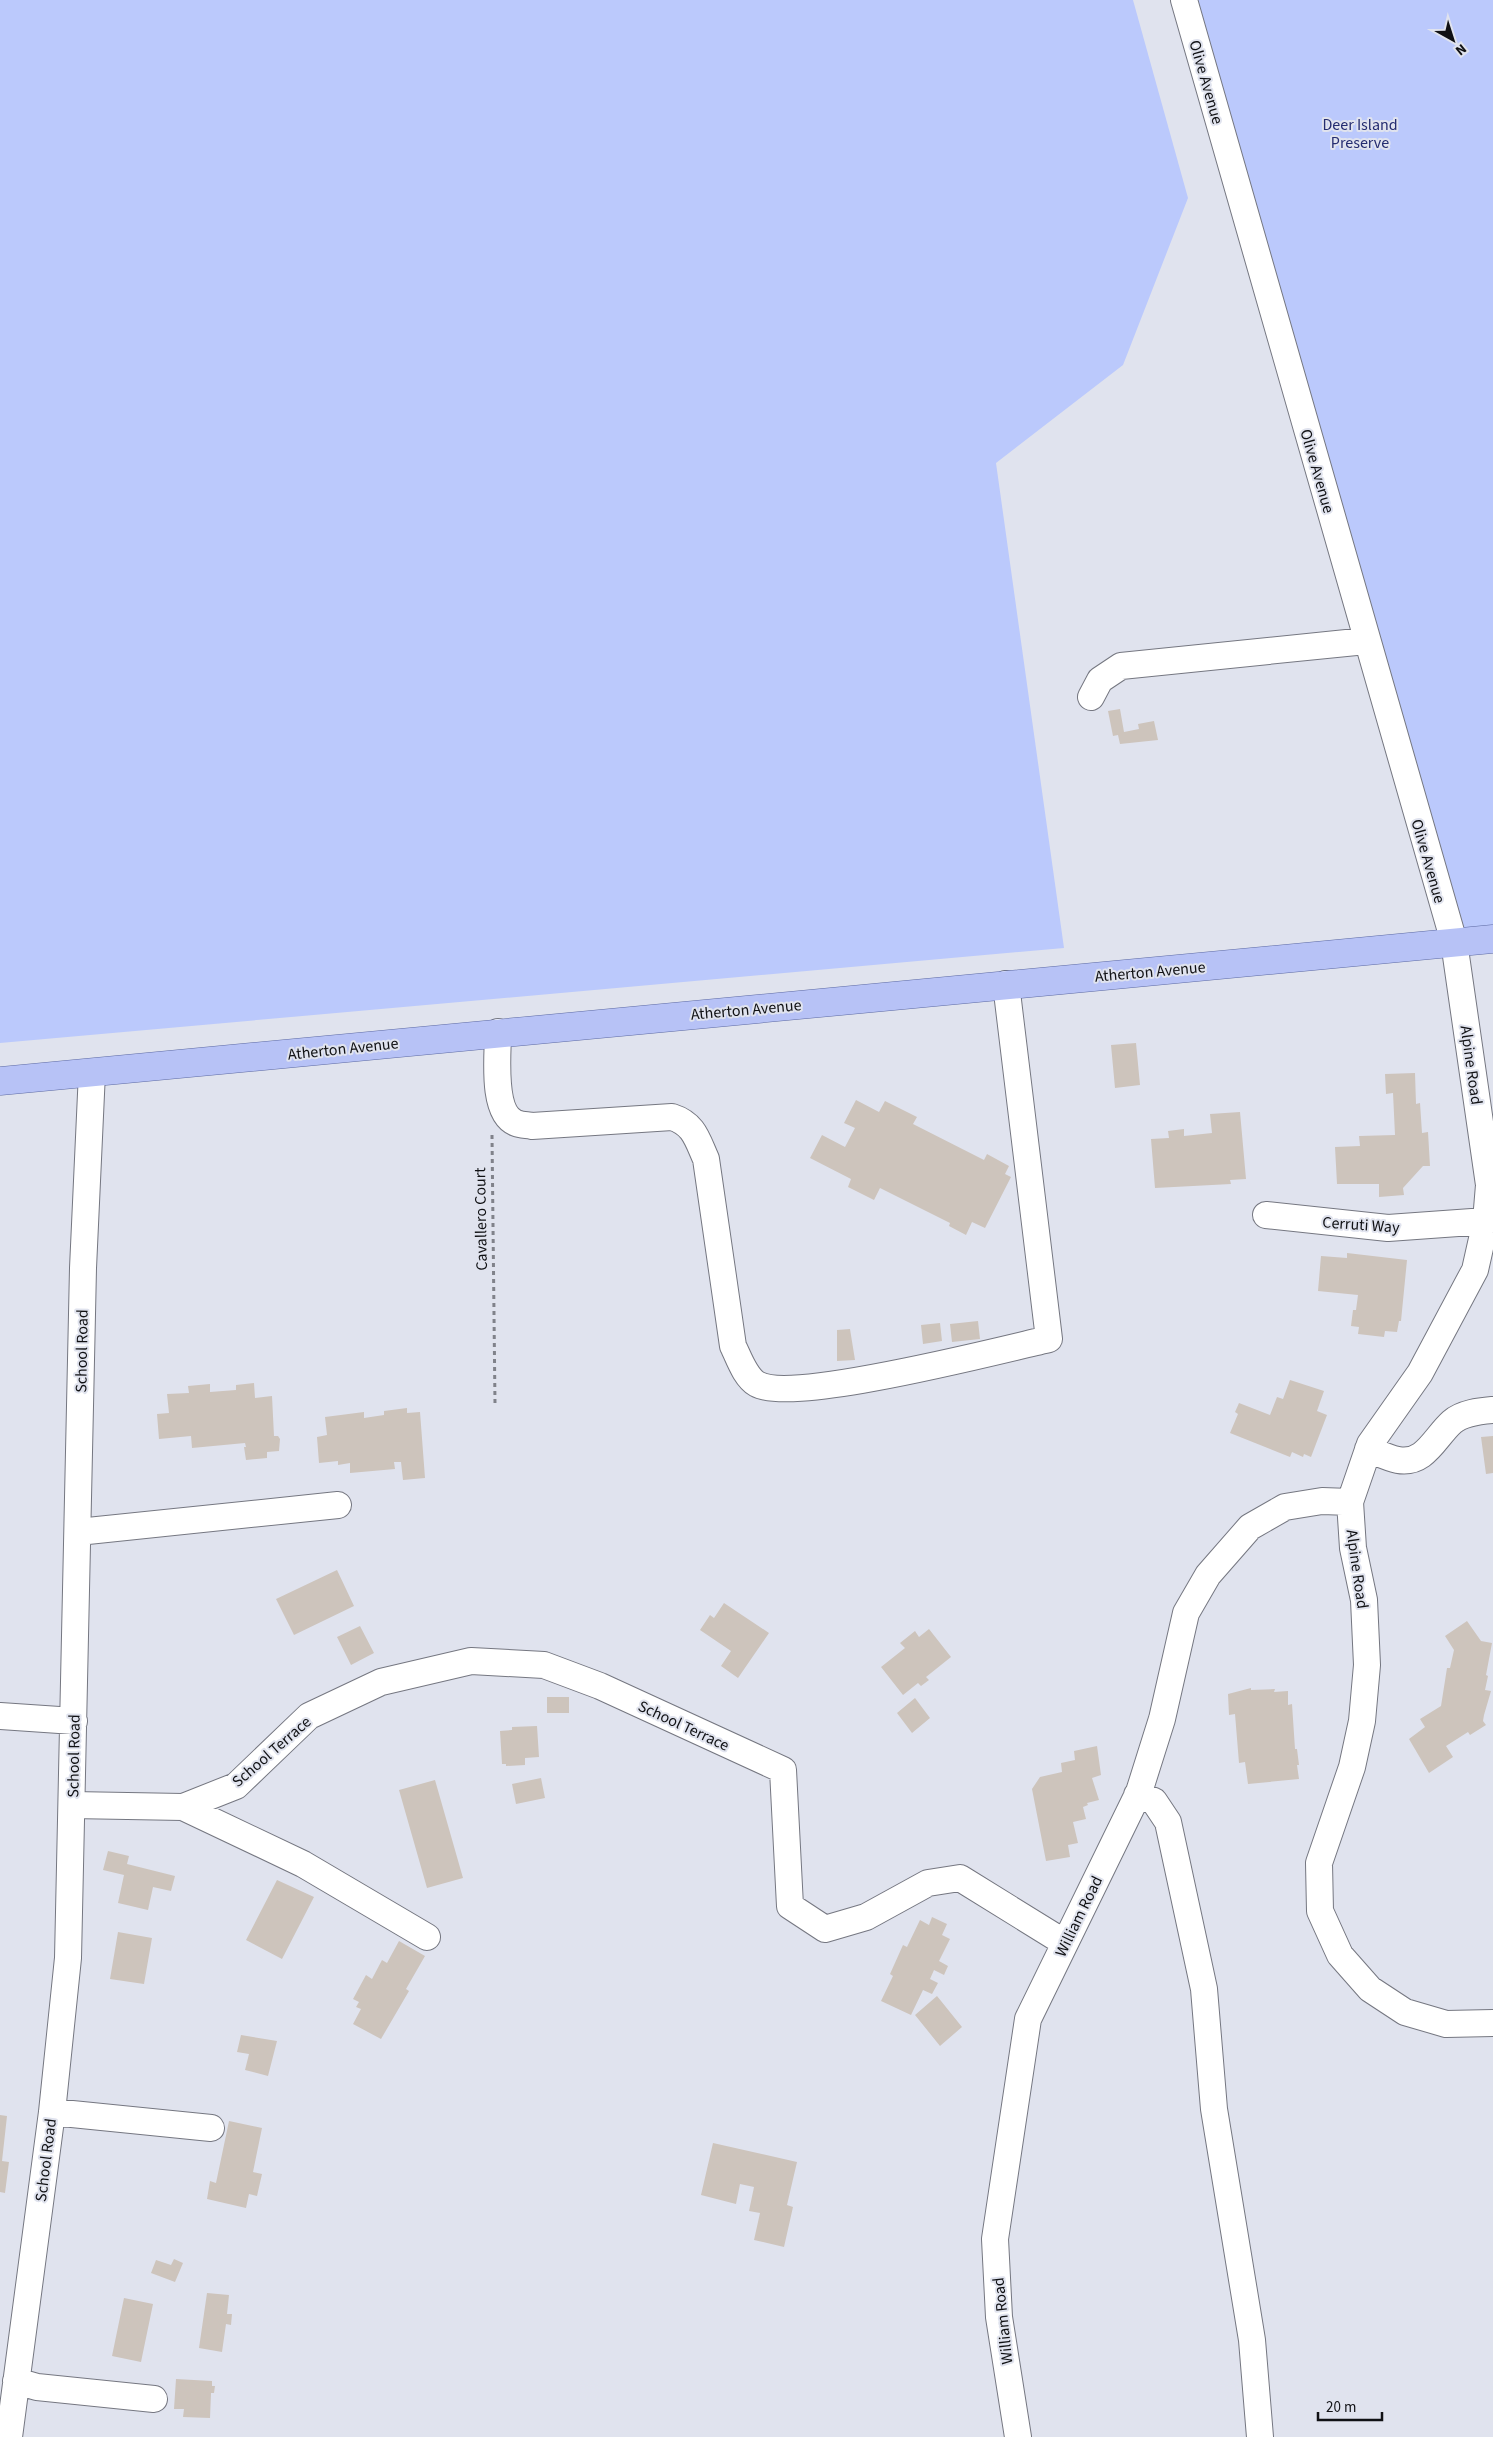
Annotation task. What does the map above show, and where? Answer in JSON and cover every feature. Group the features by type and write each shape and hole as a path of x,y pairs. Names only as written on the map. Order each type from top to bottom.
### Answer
{"main road":[{"name":"Atherton Avenue","path":"0,1081 498,1032 1493,939"}],"street":[{"name":"Olive Avenue","path":"1184,0 1366,641 1454,942"},
{"path":"1091,698 1100,680 1121,666 1366,641"},
{"name":"Alpine Road","path":"1454,942 1489,1185 1486,1221 1475,1270 1420,1373 1368,1449 1350,1502 1353,1548 1364,1600 1367,1665 1362,1721 1352,1767 1319,1863 1320,1911 1340,1955 1370,1989 1404,2012 1446,2024 1493,2023"},
{"path":"498,1032 497,1088 504,1110 515,1123 532,1126 672,1117 685,1121 696,1136 706,1159 733,1346 743,1368 756,1384 773,1389 790,1389 876,1378 1049,1339 1006,984"},
{"name":"School Road","path":"9,2437 52,2112 68,1958 83,1268 92,1072"},
{"name":"Cerruti Way","path":"1266,1215 1388,1228 1486,1221"},
{"path":"1368,1449 1399,1460 1415,1459 1426,1452 1452,1422 1468,1414 1492,1410"},
{"name":"William Road","path":"1018,2437 999,2317 995,2239 1028,2019 1138,1795 1162,1719 1186,1613 1208,1575 1250,1527 1285,1507 1322,1501 1350,1502"},
{"path":"78,1532 338,1505"},
{"name":"School Terrace","path":"72,1805 183,1807 236,1786 309,1716 381,1682 470,1661 544,1665 600,1686 783,1770 790,1906 826,1929 866,1917 928,1883 960,1878 1065,1943"},
{"path":"0,1716 74,1721"},
{"path":"1138,1795 1154,1801 1168,1822 1204,1990 1214,2109 1252,2340 1260,2437"},
{"name":"School Terrace","path":"183,1807 303,1864 427,1937"},
{"path":"52,2112 211,2128"},
{"path":"16,2381 37,2387 154,2398"}],"path":[{"name":"Cavallero Court","path":"492,1131 495,1404"}],"green space":[{"path":"0,0 1133,0 1188,198 1123,365 996,463 1064,948 0,1043"},
{"name":"Deer Island Preserve","path":"1184,0 1493,0 1493,939 1454,942"}],"building":[{"path":"1120,709 1124,732 1139,729 1138,724 1154,721 1158,740 1120,744 1118,735 1113,736 1108,711"},
{"path":"1136,1043 1140,1085 1115,1088 1111,1045"},
{"path":"1415,1073 1416,1104 1420,1103 1422,1133 1428,1132 1430,1166 1423,1166 1403,1188 1404,1195 1379,1197 1379,1184 1337,1184 1335,1147 1360,1146 1359,1136 1395,1135 1393,1093 1386,1094 1385,1074"},
{"path":"856,1100 879,1112 885,1101 917,1117 913,1124 984,1160 987,1154 1009,1166 1005,1174 1011,1177 985,1228 972,1222 966,1235 949,1226 950,1223 880,1188 874,1200 848,1187 851,1179 810,1158 822,1135 845,1147 855,1128 844,1123"},
{"path":"1240,1112 1246,1179 1230,1180 1231,1184 1155,1188 1151,1139 1169,1138 1168,1131 1184,1129 1184,1136 1212,1133 1210,1114"},
{"path":"1347,1253 1407,1260 1401,1321 1399,1321 1397,1332 1385,1331 1384,1337 1358,1334 1359,1327 1351,1326 1353,1310 1356,1310 1358,1295 1318,1291 1321,1256 1347,1258"},
{"path":"978,1321 980,1339 952,1342 950,1324"},
{"path":"940,1323 942,1341 923,1344 921,1325"},
{"path":"850,1329 855,1360 837,1361 837,1330"},
{"path":"1290,1380 1324,1391 1317,1411 1327,1415 1311,1457 1304,1454 1303,1457 1292,1452 1290,1457 1230,1433 1238,1414 1235,1412 1239,1403 1270,1415 1277,1397 1283,1399"},
{"path":"254,1383 255,1398 272,1396 274,1436 278,1436 280,1439 279,1451 267,1452 267,1458 246,1460 245,1443 192,1448 191,1436 159,1439 157,1414 169,1413 167,1394 189,1393 188,1386 210,1384 210,1392 236,1390 236,1385"},
{"path":"407,1408 407,1413 420,1412 425,1478 403,1480 401,1462 394,1462 395,1469 350,1473 350,1463 338,1465 338,1461 319,1463 317,1437 327,1435 325,1417 364,1412 364,1418 384,1415 384,1411"},
{"path":"1493,1436 1493,1473 1486,1474 1481,1437"},
{"path":"337,1570 354,1606 294,1635 276,1599"},
{"path":"724,1603 769,1633 738,1678 721,1666 731,1651 700,1630 710,1615 714,1618"},
{"path":"1467,1621 1481,1641 1492,1643 1486,1675 1488,1676 1485,1690 1491,1691 1483,1721 1486,1725 1470,1735 1468,1732 1446,1746 1453,1757 1429,1773 1409,1739 1425,1727 1420,1719 1441,1706 1447,1668 1450,1668 1454,1650 1445,1636"},
{"path":"360,1626 374,1653 351,1665 337,1637"},
{"path":"929,1629 951,1657 926,1677 929,1680 921,1686 918,1683 903,1695 881,1667 905,1648 900,1643 915,1631 919,1637"},
{"path":"1251,1688 1251,1690 1275,1689 1274,1692 1288,1691 1288,1705 1292,1704 1299,1779 1248,1784 1245,1762 1239,1763 1235,1714 1229,1715 1228,1694"},
{"path":"547,1697 569,1697 569,1713 547,1713"},
{"path":"915,1698 930,1718 912,1733 897,1713"},
{"path":"537,1726 539,1757 525,1758 525,1765 506,1766 506,1764 502,1764 500,1731 512,1730 512,1727"},
{"path":"1097,1746 1101,1775 1092,1778 1099,1800 1087,1803 1088,1805 1083,1807 1086,1819 1073,1822 1078,1843 1068,1845 1070,1857 1046,1861 1032,1789 1040,1777 1062,1772 1061,1763 1075,1760 1074,1751"},
{"path":"541,1778 545,1798 516,1804 512,1784"},
{"path":"435,1780 463,1878 427,1888 399,1790"},
{"path":"108,1851 129,1856 127,1864 175,1876 171,1891 153,1887 148,1910 118,1903 124,1875 103,1870"},
{"path":"277,1880 314,1897 282,1959 246,1940"},
{"path":"932,1917 947,1924 942,1935 950,1939 939,1961 948,1966 944,1975 934,1970 930,1979 938,1983 932,1994 923,1990 911,2015 881,2001 893,1976 890,1974 903,1945 907,1947 920,1920 929,1925"},
{"path":"118,1932 152,1938 144,1984 110,1979"},
{"path":"399,1941 425,1956 406,1989 409,1991 381,2039 353,2024 361,2009 356,2007 359,2002 353,1999 366,1975 372,1979 382,1960 387,1963"},
{"path":"937,1996 962,2027 940,2046 915,2015"},
{"path":"241,2035 277,2041 268,2076 245,2070 249,2054 237,2052"},
{"path":"0,2115 7,2116 2,2161 9,2162 5,2193 0,2192"},
{"path":"229,2121 262,2128 253,2172 262,2174 257,2196 249,2194 246,2208 207,2199 210,2181 216,2183"},
{"path":"713,2143 797,2162 787,2205 793,2207 784,2247 754,2240 760,2213 749,2211 754,2187 740,2184 736,2204 701,2195"},
{"path":"174,2259 183,2263 175,2282 151,2273 156,2260 171,2265"},
{"path":"207,2293 229,2295 227,2314 232,2314 231,2325 226,2324 222,2352 199,2348"},
{"path":"124,2298 153,2304 141,2362 112,2356"},
{"path":"176,2379 212,2381 212,2386 215,2386 214,2393 211,2393 210,2418 183,2417 184,2409 174,2409"}]}
